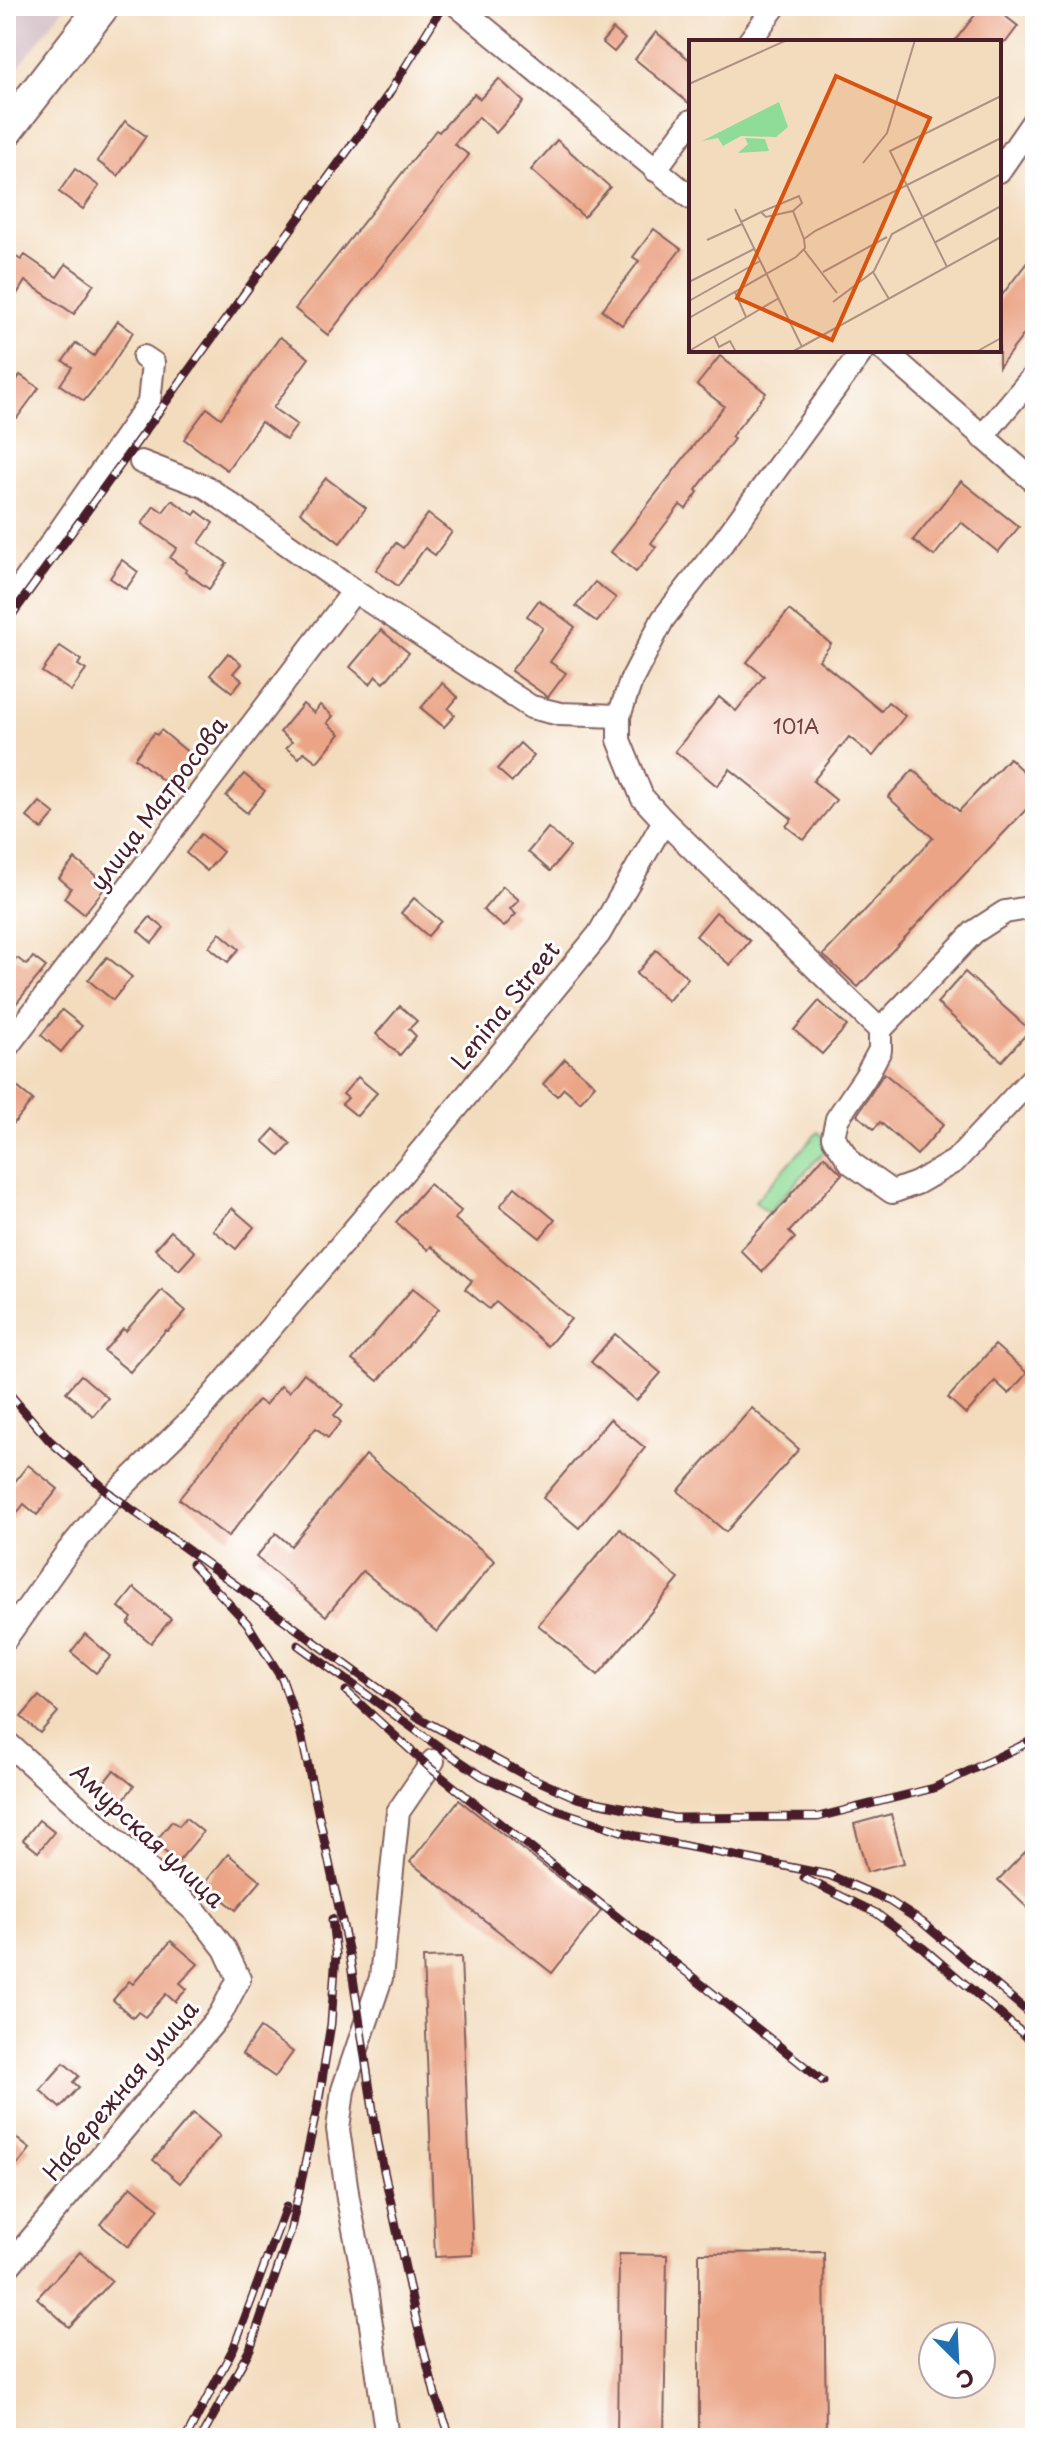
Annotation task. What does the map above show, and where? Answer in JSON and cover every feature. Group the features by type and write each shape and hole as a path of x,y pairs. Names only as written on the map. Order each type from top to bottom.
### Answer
{"main road":[{"path":"6,131 103,6"}],"street":[{"path":"458,6 689,196"},
{"path":"750,40 775,6"},
{"path":"1001,168 1035,119"},
{"path":"655,170 689,124"},
{"path":"862,352 663,619 631,681 619,716 619,740 642,797 880,1030"},
{"path":"886,352 1035,482"},
{"path":"6,608 149,403 153,363 144,357"},
{"path":"982,437 1035,374"},
{"path":"141,462 206,487 354,591 531,707 560,714 619,716"},
{"name":"улица Матросова","path":"6,1048 354,591"},
{"name":"Lenina Street","path":"6,1638 68,1551 113,1496 198,1413 422,1150 599,934 664,821"},
{"path":"1035,907 1005,912 974,932 880,1030 880,1050 837,1119 833,1137 851,1163 892,1192 917,1183 955,1161 1035,1075"},
{"name":"Амурская улица","path":"6,1742 197,1913 225,1949 239,1979"},
{"path":"387,2438 366,2289 338,2129 343,2090 381,1978 398,1812 433,1761"},
{"name":"Набережная улица","path":"6,2269 220,2015 239,1979"}],"shaded area":[{"path":"6,6 65,6 6,84"}],"green space":[{"path":"818,1132 831,1144 768,1213 755,1201"}],"building":[{"path":"982,6 992,6 1018,26 1006,42 956,40"},
{"path":"613,29 625,39 614,52 602,42"},
{"path":"656,32 689,59 689,103 635,59"},
{"path":"499,79 524,102 496,133 479,117 454,144 469,155 328,335 295,309 436,130 439,132 474,94 480,99"},
{"path":"125,121 146,136 118,176 97,161"},
{"path":"557,140 610,187 584,217 531,170"},
{"path":"75,169 99,186 83,209 59,192"},
{"path":"654,229 681,249 622,325 602,310 639,261 633,257"},
{"path":"6,250 21,260 25,255 57,277 66,264 94,284 74,314 25,281 17,294 6,286"},
{"path":"1035,252 1035,320 999,367 1001,352 1001,296"},
{"path":"118,321 133,332 84,401 60,385 72,367 63,361 76,343 94,356"},
{"path":"280,337 309,358 273,408 297,425 286,440 261,422 227,470 184,439 207,408 221,418"},
{"path":"720,356 766,393 731,437 734,439 696,490 698,492 686,509 680,505 651,543 656,547 636,572 611,552 724,406 697,385"},
{"path":"6,374 16,381 20,375 39,388 17,418 6,411"},
{"path":"326,478 366,508 340,543 300,512"},
{"path":"961,481 1019,527 998,552 961,522 934,556 913,540"},
{"path":"172,500 194,515 197,511 213,523 199,543 227,563 209,589 170,558 177,548 142,524 154,506 163,512"},
{"path":"428,514 452,532 435,555 425,548 398,586 376,570 396,543 403,548"},
{"path":"122,560 138,572 126,589 110,578"},
{"path":"595,582 616,598 597,622 576,606"},
{"path":"539,600 575,627 550,662 566,673 548,697 511,671 543,628 527,616"},
{"path":"789,610 831,644 819,660 881,711 888,702 905,716 873,756 849,737 813,781 836,800 804,840 786,826 792,819 730,769 717,786 675,751 719,697 736,711 764,676 747,662"},
{"path":"381,630 409,653 384,683 376,676 370,684 350,667"},
{"path":"60,646 81,660 78,665 86,670 71,691 42,672"},
{"path":"228,653 241,664 233,673 242,680 232,692 210,675"},
{"path":"442,683 458,697 448,709 455,715 444,727 421,708"},
{"path":"303,704 314,713 320,705 333,716 327,723 340,734 317,762 304,752 299,758 286,748 292,742 280,732"},
{"path":"161,730 190,754 166,783 135,758 154,733 157,735"},
{"path":"520,743 534,756 512,782 497,769"},
{"path":"1009,758 1035,783 1035,800 858,987 823,955 933,838 888,797 913,770 959,811"},
{"path":"244,774 265,791 247,813 226,796"},
{"path":"40,802 55,814 42,829 27,817"},
{"path":"548,828 570,847 550,871 528,852"},
{"path":"201,834 223,852 207,871 186,853"},
{"path":"75,859 107,885 84,914 64,898 71,888 59,878"},
{"path":"503,886 519,900 510,909 516,914 504,927 483,910"},
{"path":"414,898 441,921 428,936 401,913"},
{"path":"716,912 750,941 730,965 696,936"},
{"path":"150,917 164,928 152,943 138,931"},
{"path":"220,933 239,949 228,962 209,947"},
{"path":"656,950 688,978 668,1001 636,974"},
{"path":"33,957 46,967 6,1016 6,972 17,958 27,965"},
{"path":"107,957 132,977 113,1000 88,980"},
{"path":"965,972 1030,1030 1002,1061 937,1003"},
{"path":"819,1001 847,1026 822,1054 794,1030"},
{"path":"400,1006 417,1021 409,1029 416,1036 400,1055 376,1034"},
{"path":"62,1010 82,1026 61,1052 41,1035"},
{"path":"565,1059 595,1085 580,1102 564,1088 557,1096 543,1084"},
{"path":"884,1073 944,1124 917,1155 880,1122 874,1129 857,1115"},
{"path":"358,1077 377,1093 357,1116 342,1104 348,1098 343,1094"},
{"path":"6,1078 33,1100 6,1133"},
{"path":"274,1129 291,1144 280,1156 263,1141"},
{"path":"824,1156 842,1174 789,1232 795,1238 762,1272 740,1250"},
{"path":"429,1184 461,1211 455,1219 571,1319 548,1346 496,1302 489,1309 465,1289 472,1281 431,1246 428,1250 396,1222"},
{"path":"515,1187 555,1220 540,1238 500,1206"},
{"path":"232,1208 254,1227 236,1249 213,1230"},
{"path":"171,1231 195,1252 179,1270 155,1249"},
{"path":"413,1288 439,1309 378,1381 352,1360"},
{"path":"162,1290 186,1311 130,1372 104,1351"},
{"path":"615,1334 661,1373 636,1401 591,1362"},
{"path":"995,1345 1027,1373 1009,1394 995,1381 966,1414 948,1398"},
{"path":"304,1373 343,1405 334,1415 341,1422 328,1438 316,1428 228,1537 179,1499 258,1400 265,1405 281,1386 289,1392"},
{"path":"81,1375 108,1398 93,1416 66,1392"},
{"path":"752,1408 799,1449 726,1532 678,1491"},
{"path":"610,1419 645,1448 579,1528 543,1498"},
{"path":"366,1455 495,1561 437,1632 363,1571 326,1616 256,1557 276,1533 291,1546"},
{"path":"28,1465 58,1489 37,1515 24,1504 6,1527 6,1493"},
{"path":"620,1529 679,1579 598,1675 538,1625"},
{"path":"134,1588 171,1619 151,1643 128,1624 132,1618 119,1607"},
{"path":"85,1634 111,1656 96,1673 71,1652"},
{"path":"39,1696 58,1712 40,1733 21,1717"},
{"path":"114,1770 134,1786 116,1809 96,1792"},
{"path":"459,1800 601,1911 552,1973 410,1862"},
{"path":"891,1814 904,1863 867,1872 854,1824"},
{"path":"186,1818 203,1832 178,1862 154,1843 172,1821 179,1826"},
{"path":"39,1820 54,1832 38,1852 23,1840"},
{"path":"1035,1842 1035,1915 998,1880"},
{"path":"228,1854 261,1881 236,1910 204,1884"},
{"path":"171,1941 198,1964 180,1983 187,1989 175,2002 166,1994 145,2017 138,2012 133,2018 113,2000 129,1981 133,1984"},
{"path":"461,1957 473,2255 435,2257 423,1958"},
{"path":"260,2028 293,2052 275,2077 242,2054"},
{"path":"64,2063 79,2076 73,2082 79,2087 60,2108 40,2090"},
{"path":"193,2113 220,2136 180,2183 153,2160"},
{"path":"6,2130 30,2149 18,2164 6,2154"},
{"path":"131,2186 159,2209 128,2247 100,2224"},
{"path":"80,2252 112,2281 69,2327 37,2298"},
{"path":"824,2252 826,2438 699,2438 699,2253"},
{"path":"619,2254 667,2255 664,2438 617,2438"}],"railway":[{"path":"6,623 388,95 443,6"},
{"path":"6,1390 49,1440 113,1496 421,1719 523,1774 577,1798 674,1818 818,1817 934,1788 1035,1739"},
{"path":"192,1564 247,1623 282,1679 301,1734 350,1958 378,2143 416,2319 435,2395 451,2438"},
{"path":"298,1645 482,1776 557,1810 636,1836 829,1875 889,1901 922,1922 1035,2018"},
{"path":"346,1691 429,1767 823,2081"},
{"path":"804,1878 876,1913 923,1948 1035,2044"},
{"path":"201,2438 250,2349 290,2233 318,2104 331,2024 336,1954 332,1919"},
{"path":"186,2438 234,2347 286,2207"}]}
